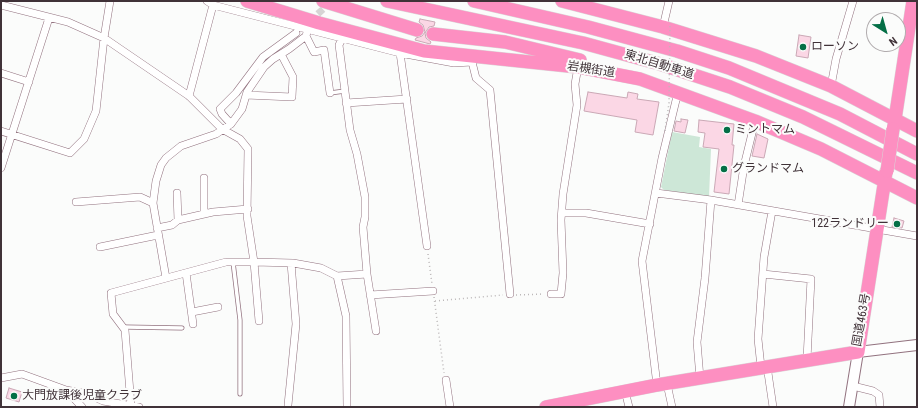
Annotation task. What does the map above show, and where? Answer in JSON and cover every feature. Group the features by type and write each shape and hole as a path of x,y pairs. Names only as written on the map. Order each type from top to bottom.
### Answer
{"highway":[{"name":"岩槻街道","path":"247,1 319,23 424,51 475,60 578,66 640,79 755,121 886,176 917,198"},
{"path":"323,1 417,30"},
{"name":"東北自動車道","path":"387,1 583,43 688,73 730,87 803,117 917,172"},
{"name":"東北自動車道","path":"474,1 588,26 678,51 729,68 840,114 917,154"},
{"path":"562,1 666,25 756,56 831,86 894,124 917,131"},
{"name":"国道463号","path":"552,406 662,384 806,359 858,352 894,124 913,30 913,1"},
{"path":"433,34 505,42 581,60 599,70"}],"main road":[{"path":"849,407 858,352 917,345"}],"street":[{"path":"1,131 70,153 84,139 96,110 104,38 110,1"},
{"path":"666,25 669,1"},
{"path":"831,86 836,59 853,1"},
{"path":"189,96 210,3 307,32 343,37 400,53 454,63 475,60 476,78 490,90 510,294"},
{"path":"1,5 68,22 104,38 189,96 222,129 240,139 248,149 248,208 259,321"},
{"path":"1,168 49,18"},
{"path":"166,278 153,202 158,172 166,158 181,146 216,134 231,124 237,118 242,109 246,95 264,67 307,32"},
{"path":"307,32 314,52 324,50 330,93"},
{"path":"231,124 222,114 220,109 236,93 263,57 296,33"},
{"path":"343,37 339,45 350,130 358,154 365,197 366,217 363,227 367,274 376,330"},
{"path":"400,53 427,246"},
{"path":"246,95 292,97 292,77 281,54"},
{"path":"551,294 561,294 564,273 562,213 563,194 577,105 575,84 578,66"},
{"path":"1,73 29,82"},
{"path":"672,407 662,384 642,261 678,92"},
{"path":"346,103 407,100"},
{"path":"738,205 744,166 755,121"},
{"path":"204,178 204,214"},
{"path":"177,193 178,220"},
{"path":"656,193 711,200 917,236"},
{"path":"76,202 140,197 153,202"},
{"path":"700,378 697,342 705,278 711,200"},
{"path":"157,228 172,225 178,220 204,214 248,208"},
{"path":"772,211 763,274 758,339 772,407"},
{"path":"562,213 586,213 650,224"},
{"path":"100,247 158,236"},
{"path":"1,378 22,374 66,390 88,394 103,401 135,406 125,330 113,314 111,293 226,262 291,263 321,268 337,276 367,274"},
{"path":"288,406 296,324 291,263"},
{"path":"186,273 193,324"},
{"path":"763,274 811,279 806,359"},
{"path":"337,276 346,316 347,407"},
{"path":"370,295 433,291"},
{"path":"192,312 218,307"},
{"path":"446,380 450,407"},
{"path":"852,386 872,391 879,395 880,407"},
{"path":"66,390 82,407"},
{"path":"625,392 629,407"}],"lane":[{"path":"330,93 345,91"},
{"path":"233,262 240,320 240,394"},
{"path":"122,326 182,328"}],"path":[{"path":"665,131 669,103 666,25"},
{"path":"427,246 446,380"},
{"path":"435,301 510,294 551,294"}],"green space":[{"path":"672,132 700,137 699,147 711,149 709,197 664,190 661,187"}],"building":[{"path":"420,19 435,22 434,26 429,27 425,33 426,38 431,42 430,44 415,40 416,38 422,36 425,32 423,25 419,22"},
{"name":"ローソン","path":"799,35 811,37 808,58 796,56"},
{"path":"588,92 627,98 628,92 638,94 637,99 659,102 653,135 635,132 637,120 584,111"},
{"path":"681,119 688,120 685,133 674,131 676,121 681,122"},
{"path":"699,120 734,124 732,145 734,145 729,194 714,192 719,149 703,147 705,133 698,132"},
{"path":"757,134 768,139 764,158 752,156"},
{"path":"894,218 904,221 902,228 892,227"},
{"path":"9,388 22,392 19,402 6,398"}],"tunnel":[{"path":"310,21 331,2"}],"place":[{"name":"ローソン","path":"803,47"},
{"name":"ミントマム","path":"727,130"},
{"name":"グランドマム","path":"724,169"},
{"name":"122ランドリー","path":"897,224"},
{"name":"大門放課後児童クラブ","path":"14,396"}]}
